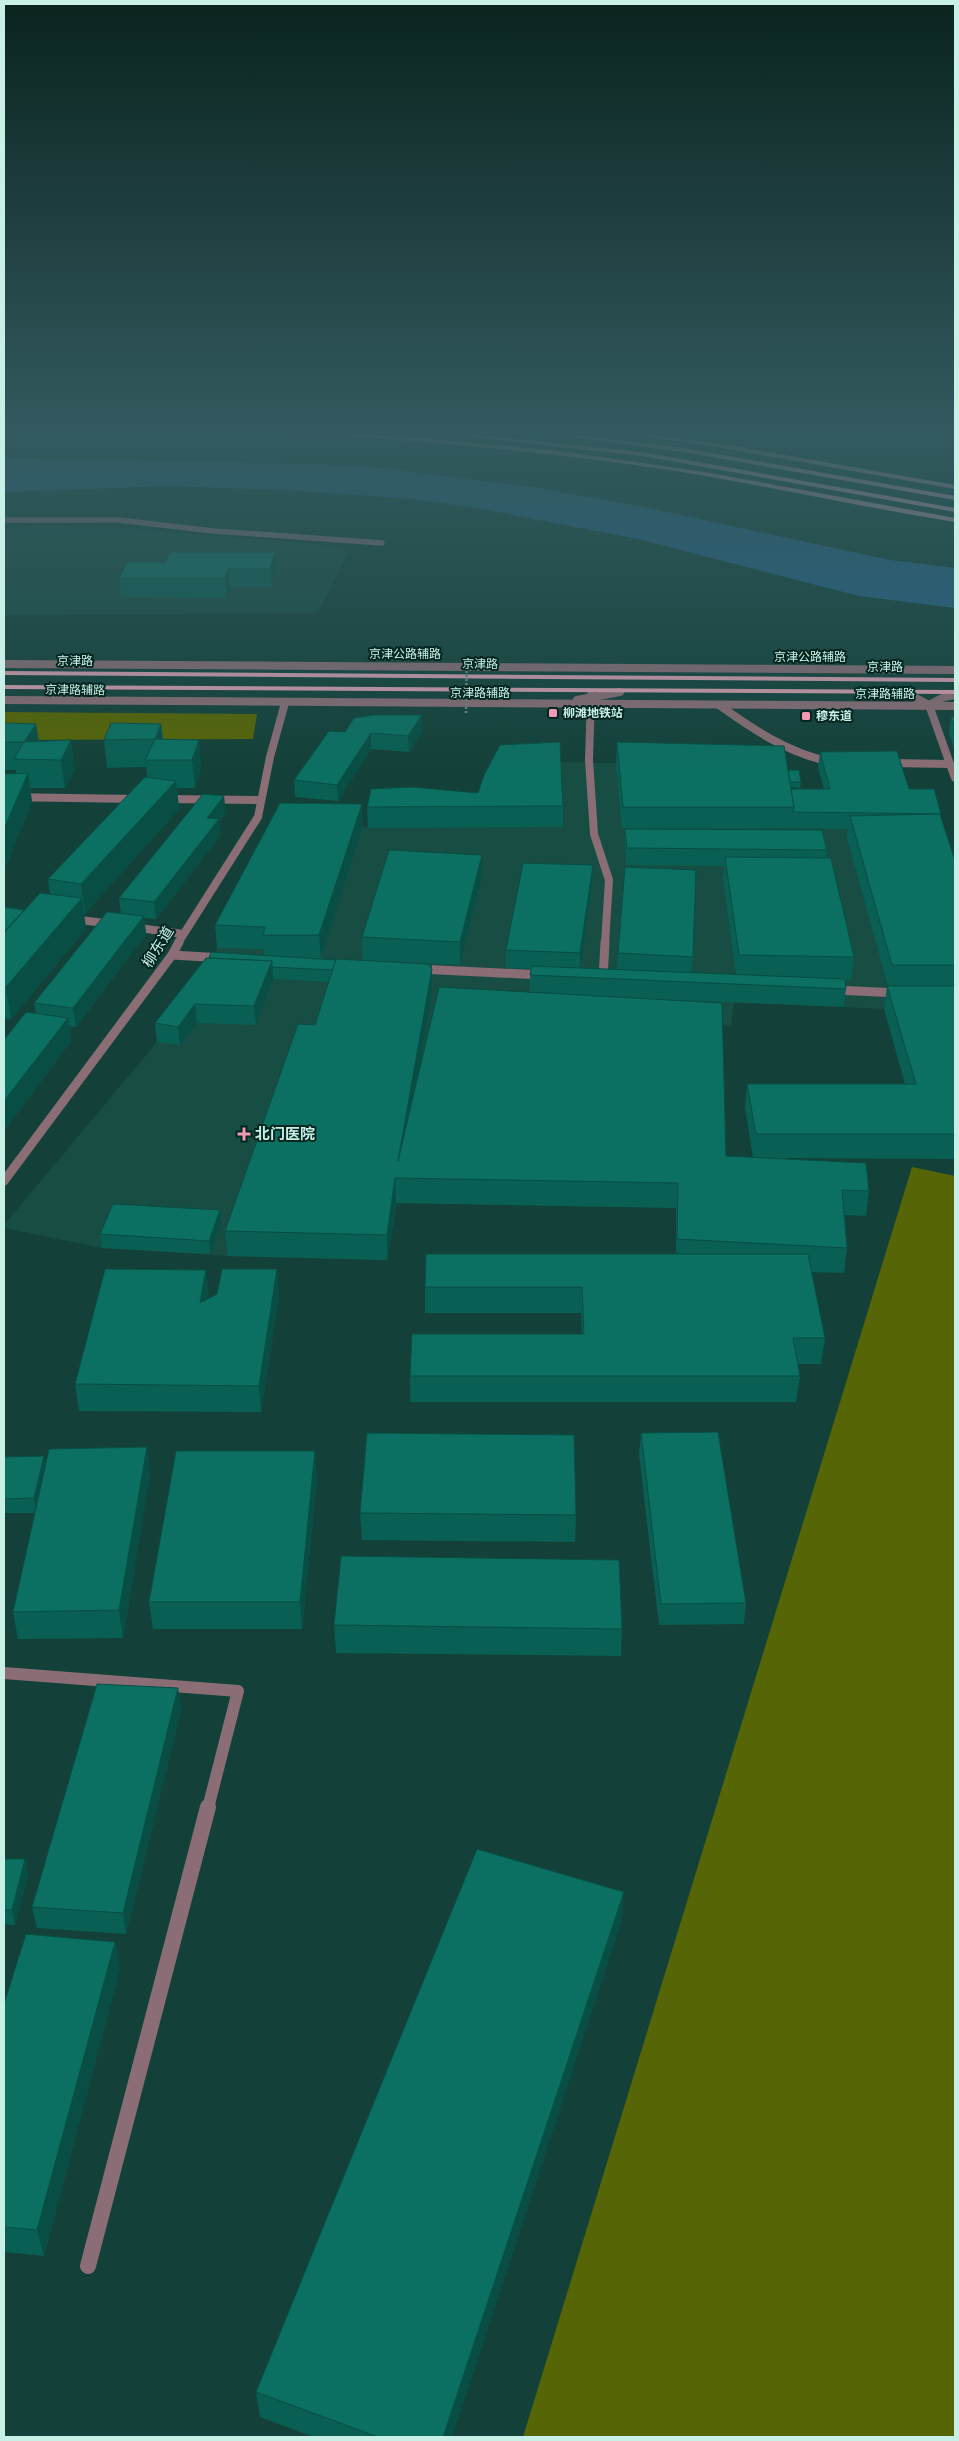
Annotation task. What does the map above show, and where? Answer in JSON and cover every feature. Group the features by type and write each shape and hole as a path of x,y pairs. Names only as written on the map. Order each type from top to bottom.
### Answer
{"main road":[{"path":"632,667 634,678"},
{"name":"京津路","path":"4,673 955,680"},
{"name":"京津路","path":"4,687 591,698 620,692 895,692 955,694"}],"street":[{"name":"京津公路辅路","path":"4,664 955,670"},
{"path":"895,692 912,696 928,705 955,778"},
{"path":"928,705 955,694"},
{"name":"京津路辅路","path":"4,700 554,704 591,698 718,705 955,706"},
{"path":"591,698 589,760 594,834 609,880 603,979"},
{"name":"柳东道","path":"4,1181 172,956 182,934 258,817 270,757 285,703"},
{"path":"718,705 788,750 816,759 844,762"},
{"path":"882,763 950,764"},
{"path":"4,797 142,799"},
{"path":"152,799 261,800"},
{"path":"60,918 182,934"},
{"path":"172,956 231,959"},
{"path":"407,968 554,976"},
{"path":"593,978 613,979"},
{"path":"828,990 906,993"},
{"path":"4,1673 238,1691 88,2266"}],"path":[{"path":"466,713 467,656"}],"shaded area":[{"path":"4,544 311,544 349,551 318,613 4,615"},
{"path":"560,762 782,767 787,806 932,806 955,1009 884,1009 734,1002 731,1025 721,1026 676,1208 397,1203 387,1260 228,1256 102,1248 4,1228 4,1225 157,1042 207,976 217,948 282,824 363,826 367,828 372,810 478,814"}],"green space":[{"path":"4,712 257,714 253,739 4,740"},
{"path":"912,1167 955,1176 955,2437 523,2437"}],"water":[{"path":"657,544 815,544 890,560 955,568 955,608 859,596"}],"building":[{"path":"170,552 275,552 270,569 228,569 225,579 119,579 127,562 166,562"},
{"path":"374,715 422,715 408,736 371,733 337,785 294,780 329,731 345,732 354,718"},
{"path":"951,717 955,717 955,728"},
{"path":"4,723 36,724 24,742 4,742"},
{"path":"111,723 161,724 155,739 104,740"},
{"path":"155,739 199,740 192,760 145,760"},
{"path":"71,740 61,760 14,759 24,742"},
{"path":"560,742 563,806 367,807 371,789 412,787 478,793 484,775 500,745"},
{"path":"617,742 784,746 794,807 623,807"},
{"path":"897,751 909,789 934,789 941,814 793,812 791,789 830,789 820,752"},
{"path":"788,770 799,770 801,782 790,782"},
{"path":"28,773 4,829 4,774"},
{"path":"145,777 176,781 81,884 48,879"},
{"path":"203,794 224,796 207,818 219,819 154,902 119,898"},
{"path":"280,803 362,804 319,935 263,935 265,927 215,925"},
{"path":"940,814 955,861 955,965 892,965 850,816"},
{"path":"625,829 822,830 827,850 627,848"},
{"path":"389,850 482,855 460,942 362,937"},
{"path":"725,857 831,858 854,957 739,955"},
{"path":"523,863 593,865 580,953 506,950"},
{"path":"625,867 696,870 693,957 618,953"},
{"path":"40,893 82,898 6,987 4,987 4,933"},
{"path":"4,907 24,910 4,932"},
{"path":"107,912 144,916 73,1008 34,1003"},
{"path":"211,952 336,960 333,970 272,967 272,961 209,958"},
{"path":"206,958 272,961 254,1006 195,1004 178,1027 155,1023"},
{"path":"336,959 428,964 432,969 398,1161 439,987 722,1003 726,1156 866,1163 869,1191 842,1190 847,1248 677,1239 678,1183 395,1178 387,1235 225,1231 298,1024 315,1025"},
{"path":"532,966 845,979 846,989 530,975"},
{"path":"887,986 955,986 955,1134 756,1134 747,1084 916,1084"},
{"path":"26,1012 68,1018 4,1101 4,1040"},
{"path":"113,1204 220,1210 209,1241 100,1234"},
{"path":"426,1254 808,1254 825,1338 793,1338 800,1376 410,1376 412,1334 584,1334 582,1287 425,1287"},
{"path":"105,1269 206,1270 200,1303 217,1294 222,1269 277,1269 259,1386 75,1384"},
{"path":"718,1432 746,1603 661,1604 641,1433"},
{"path":"367,1433 574,1435 576,1515 360,1513"},
{"path":"147,1447 119,1610 13,1612 49,1449"},
{"path":"176,1451 315,1451 300,1602 149,1602"},
{"path":"44,1456 34,1498 4,1499 4,1457"},
{"path":"341,1556 619,1560 622,1629 334,1625"},
{"path":"97,1684 178,1688 123,1913 32,1907"},
{"path":"477,1849 624,1892 443,2437 378,2437 256,2392"},
{"path":"4,1859 25,1859 12,1910 4,1910"},
{"path":"26,1934 115,1942 37,2230 4,2227 4,2004"}],"place":[{"name":"柳滩地铁站","path":"553,713"},
{"name":"穆东道","path":"806,716"},
{"name":"北门医院","path":"244,1134"}]}
